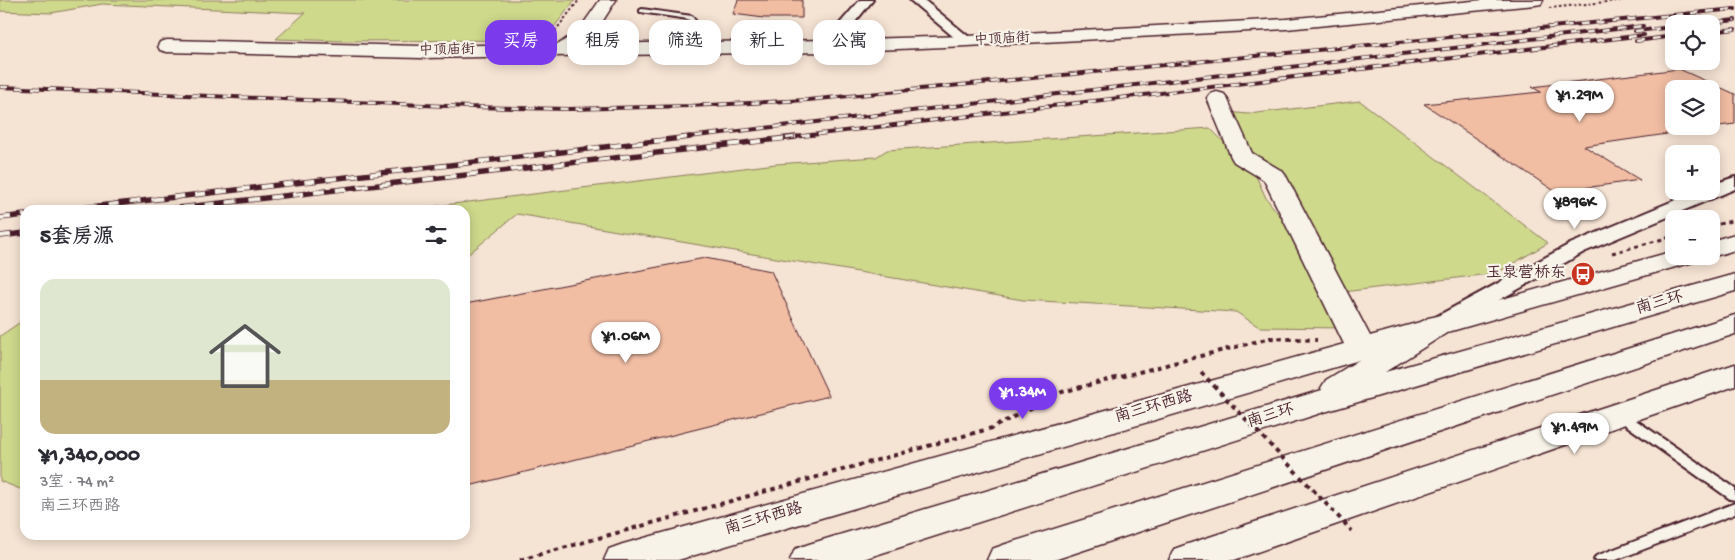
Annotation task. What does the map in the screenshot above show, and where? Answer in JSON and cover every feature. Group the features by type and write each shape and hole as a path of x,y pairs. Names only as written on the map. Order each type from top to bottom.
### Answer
{"main road":[{"path":"565,49 568,34 583,12 595,0"},
{"path":"565,49 586,34 608,0"},
{"name":"中顶庙街","path":"885,44 967,42 1286,24 1535,0"},
{"name":"中顶庙街","path":"167,46 421,52 649,48"},
{"name":"中顶庙街","path":"721,47 813,46"},
{"path":"1216,98 1242,157 1274,176 1359,342"},
{"path":"1720,246 1735,242"},
{"name":"南三环西路","path":"623,560 1359,342 1438,325 1665,261"},
{"name":"南三环","path":"809,560 1310,405 1735,282"},
{"path":"1006,560 1735,324"},
{"path":"1310,405 1438,325"},
{"path":"1188,560 1735,375"}],"street":[{"path":"850,20 867,0"},
{"path":"916,0 967,42"},
{"path":"1438,325 1577,248 1735,182"}],"lane":[{"path":"642,11 690,17 692,20"},
{"path":"1620,414 1735,495"},
{"path":"1601,560 1735,508"}],"path":[{"path":"1720,224 1735,220"},
{"path":"520,560 992,428 1062,392 1270,338 1359,342"},
{"path":"1201,372 1352,531"}],"green space":[{"path":"0,0 575,0 557,23 557,20 485,20 485,40 344,41 276,39 305,13 102,4 51,13 0,11"},
{"path":"1360,101 1548,243 1497,273 1343,292 1247,156 1227,112 1248,114"},
{"path":"1210,128 1255,174 1266,198 1287,225 1345,328 1259,327 1236,312 1023,300 517,214 470,253 470,205 444,205 776,164 876,157 887,150"},
{"path":"20,322 20,489 0,481 0,336"}],"building":[{"path":"738,0 802,0 802,18 764,18 733,14"},
{"path":"1671,70 1681,70 1704,80 1665,80 1665,134 1584,146 1640,180 1556,192 1424,104 1541,92 1532,87"},
{"path":"1720,87 1735,94 1735,124 1720,126"},
{"path":"705,258 771,271 829,396 470,486 470,303"}],"railway":[{"path":"0,87 470,107 569,109 689,106 808,100 1735,9"},
{"path":"1720,22 1735,20"},
{"path":"679,138 1643,26"},
{"path":"1635,31 1665,28"},
{"path":"1720,31 1735,29"},
{"path":"786,138 1644,35"},
{"path":"1636,41 1665,37"},
{"path":"107,205 690,137"},
{"path":"204,205 796,137"},
{"path":"0,218 20,216"},
{"path":"0,236 20,234"}],"place":[{"name":"玉泉营桥东","path":"1583,274"}]}
